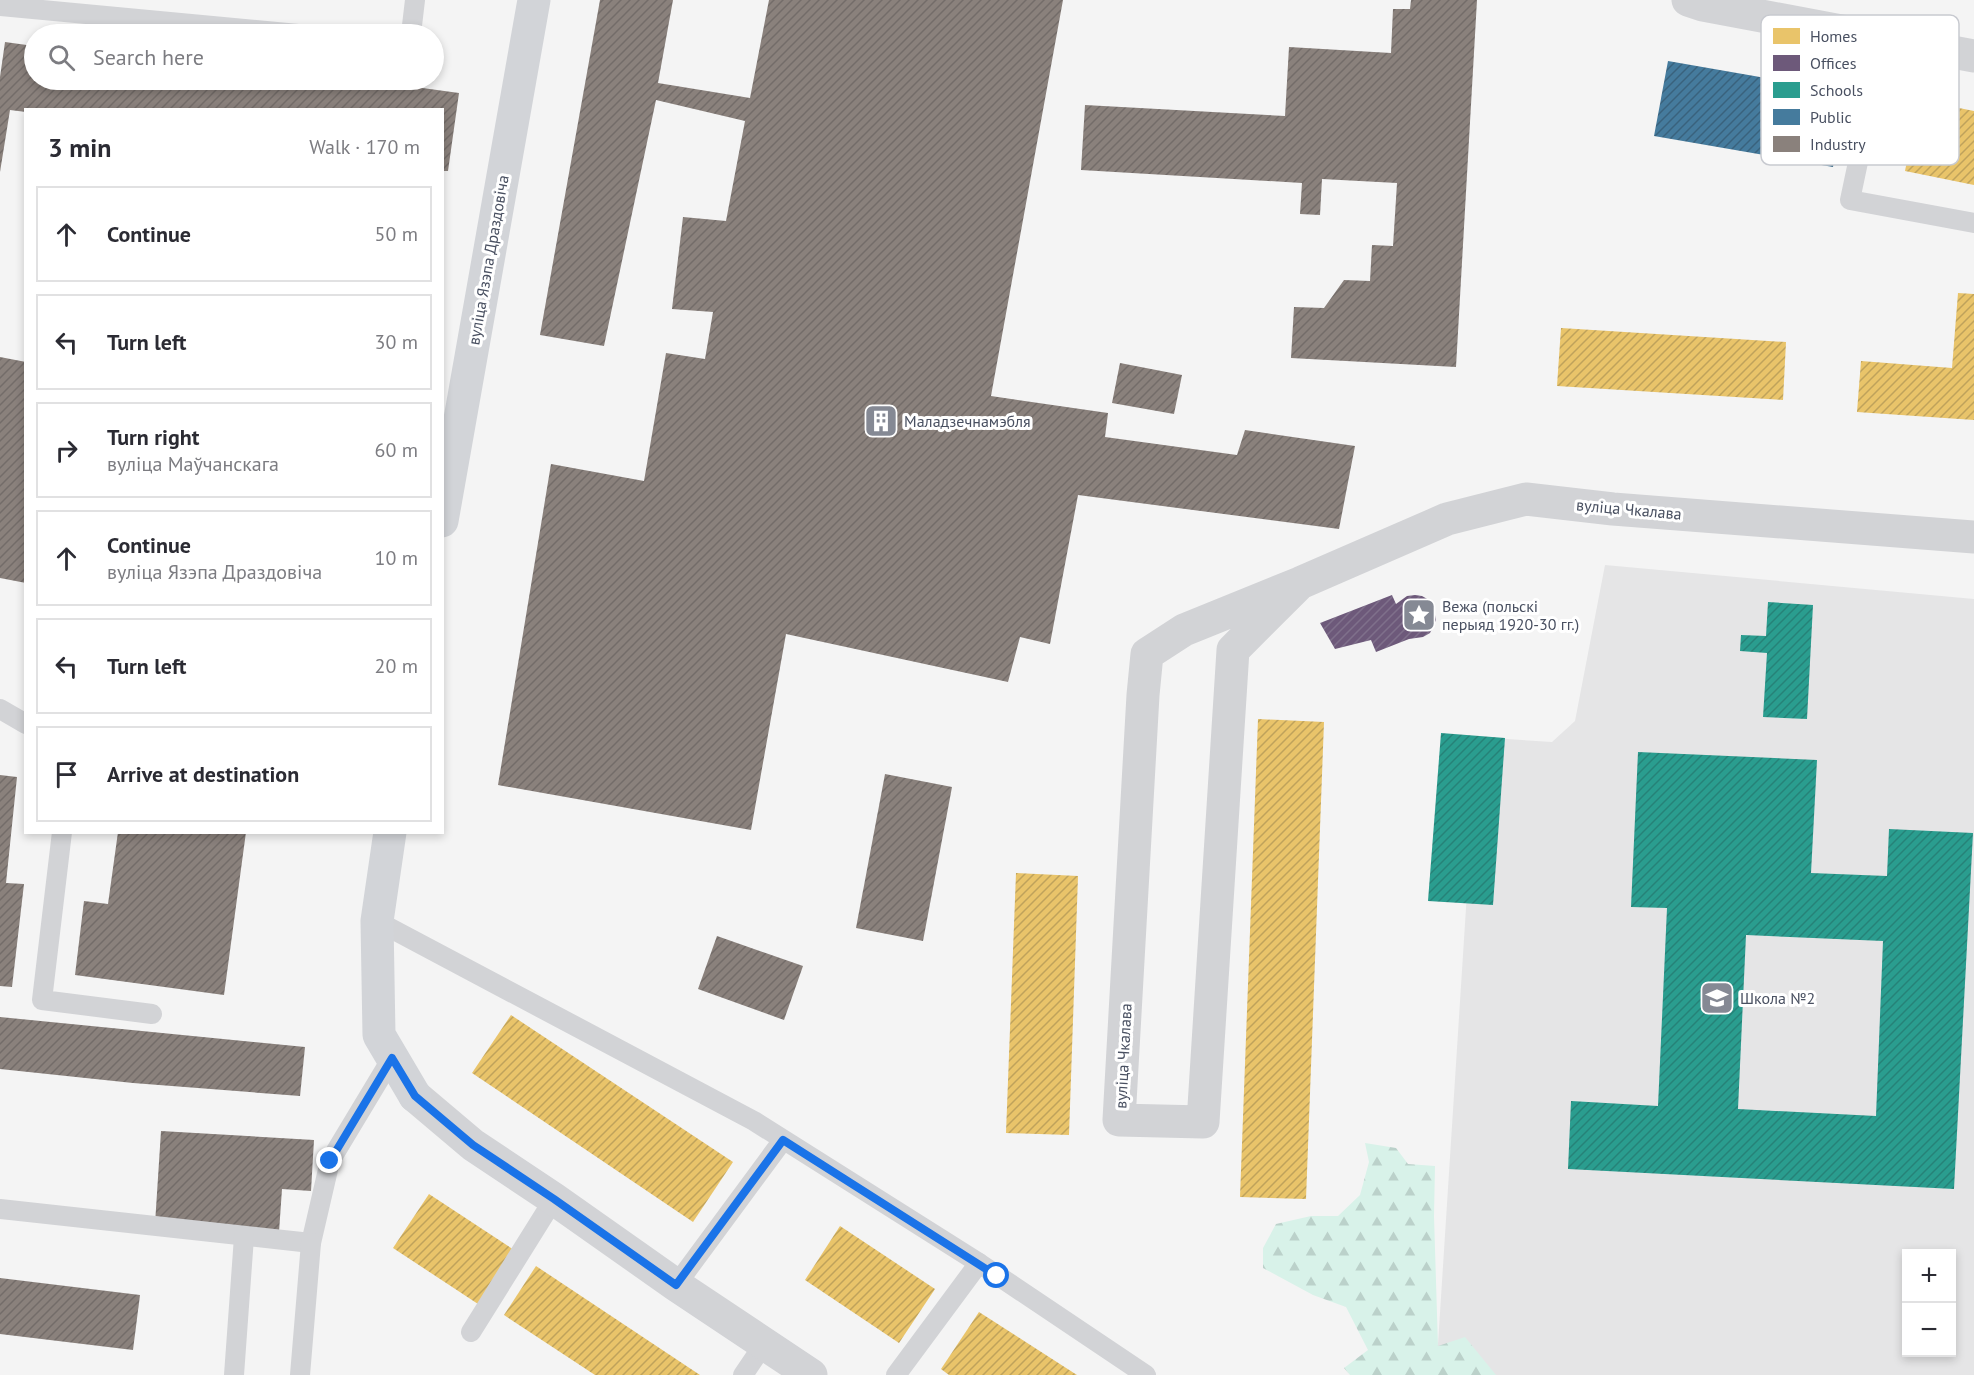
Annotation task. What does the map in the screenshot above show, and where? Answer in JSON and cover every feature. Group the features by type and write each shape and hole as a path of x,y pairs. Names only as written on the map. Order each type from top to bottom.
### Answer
{"street":[{"name":"вуліца Язэпа Драздовіча","path":"444,510 534,0"},
{"path":"1688,0 1761,16"},
{"path":"1959,53 1974,56"},
{"name":"вуліца Чкалава","path":"1300,583 1233,650 1203,1122 1119,1120 1147,654 1184,630 1300,583 1447,519 1526,499 1614,509 1974,537"},
{"path":"390,834 377,921 379,1035 415,1096 473,1145 811,1375"}],"lane":[{"path":"412,24 415,0"},
{"path":"0,6 192,24"},
{"path":"1857,165 1850,200 1974,223"},
{"path":"0,709 24,723"},
{"path":"62,834 42,1000 152,1014"},
{"path":"377,921 754,1121 979,1263 1146,1375"},
{"path":"300,1375 311,1243 330,1161 392,1058"},
{"path":"676,1285 783,1140"},
{"path":"471,1332 554,1199"},
{"path":"0,1209 311,1243"},
{"path":"234,1375 244,1237"},
{"path":"896,1375 979,1263"},
{"path":"743,1375 765,1344"}],"shaded area":[{"name":"Школа №2","path":"1605,565 1974,599 1974,1375 1436,1375 1477,737 1552,742 1575,721"}],"green space":[{"path":"1365,1143 1396,1148 1408,1164 1435,1166 1434,1216 1438,1346 1465,1337 1496,1375 1350,1375 1344,1368 1368,1350 1346,1307 1313,1295 1263,1268 1263,1248 1276,1224 1311,1216 1338,1216 1360,1195 1369,1162"}],"building: Homes":[{"path":"1959,108 1974,111 1974,185 1905,171 1906,165 1959,165"},
{"path":"1958,293 1974,294 1974,420 1857,412 1861,361 1952,368"},
{"path":"1561,328 1786,342 1783,400 1557,386"},
{"path":"1258,719 1324,722 1306,1199 1240,1197"},
{"path":"1016,873 1078,876 1069,1135 1006,1133"},
{"path":"511,1015 733,1162 693,1222 472,1073"},
{"path":"429,1194 514,1250 478,1304 393,1248"},
{"path":"840,1226 935,1289 899,1343 805,1280"},
{"path":"536,1266 700,1375 595,1375 504,1315"},
{"path":"979,1312 1077,1375 949,1375 941,1369"}],"building: Offices":[{"path":"1392,595 1396,604 1407,596 1415,595 1429,600 1433,605 1436,620 1430,633 1376,652 1371,640 1335,649 1320,623"}],"building: Schools":[{"path":"1768,602 1813,605 1807,719 1763,717 1767,653 1740,651 1741,635 1766,636"},
{"path":"1441,733 1505,738 1493,905 1428,901"},
{"path":"1638,752 1817,760 1811,873 1887,876 1889,829 1973,833 1954,1189 1568,1169 1571,1101 1658,1106 1667,908 1631,907","holes":["1746,935 1883,941 1876,1116 1738,1109"]}],"building: Public":[{"path":"1668,61 1761,77 1761,155 1654,136"}],"building: Industry":[{"name":"Маладзечнамэбля","path":"600,0 673,0 658,83 750,98 769,0 1063,0 991,396 1108,413 1105,437 1237,455 1245,430 1355,446 1339,529 1078,495 1050,644 1020,637 1008,682 786,634 751,830 498,785 551,464 644,481 666,353 705,359 713,312 672,309 683,217 726,221 745,121 656,100 604,346 540,335"},
{"path":"1411,0 1477,0 1456,367 1291,358 1294,307 1324,308 1344,280 1370,281 1372,245 1393,246 1397,183 1322,179 1320,215 1300,214 1302,183 1081,170 1085,105 1285,116 1289,47 1391,53 1393,9 1410,9"},
{"path":"5,42 24,45 24,90 437,90 459,93 448,171 444,171 444,108 24,108 24,112 10,110 0,172 0,77"},
{"path":"0,357 24,362 24,583 0,578"},
{"path":"1120,363 1182,375 1174,414 1112,403"},
{"path":"885,774 952,787 923,941 856,928"},
{"path":"0,775 17,777 6,883 24,884 12,987 0,986"},
{"path":"118,834 246,834 224,995 75,975 84,901 108,904"},
{"path":"717,936 803,966 784,1020 698,989"},
{"path":"0,1017 305,1047 300,1096 133,1083 0,1069"},
{"path":"161,1131 314,1140 311,1191 282,1189 279,1232 155,1224"},
{"path":"0,1278 140,1295 133,1350 0,1334"}],"place":[{"name":"Маладзечнамэбля","path":"881,421"},
{"name":"Вежа (польскі перыяд 1920-30 гг.)","path":"1419,615"},
{"name":"Школа №2","path":"1717,998"}],"route":[{"path":"330,1161 392,1058 415,1096 473,1145 676,1285 783,1140 997,1276"}]}
